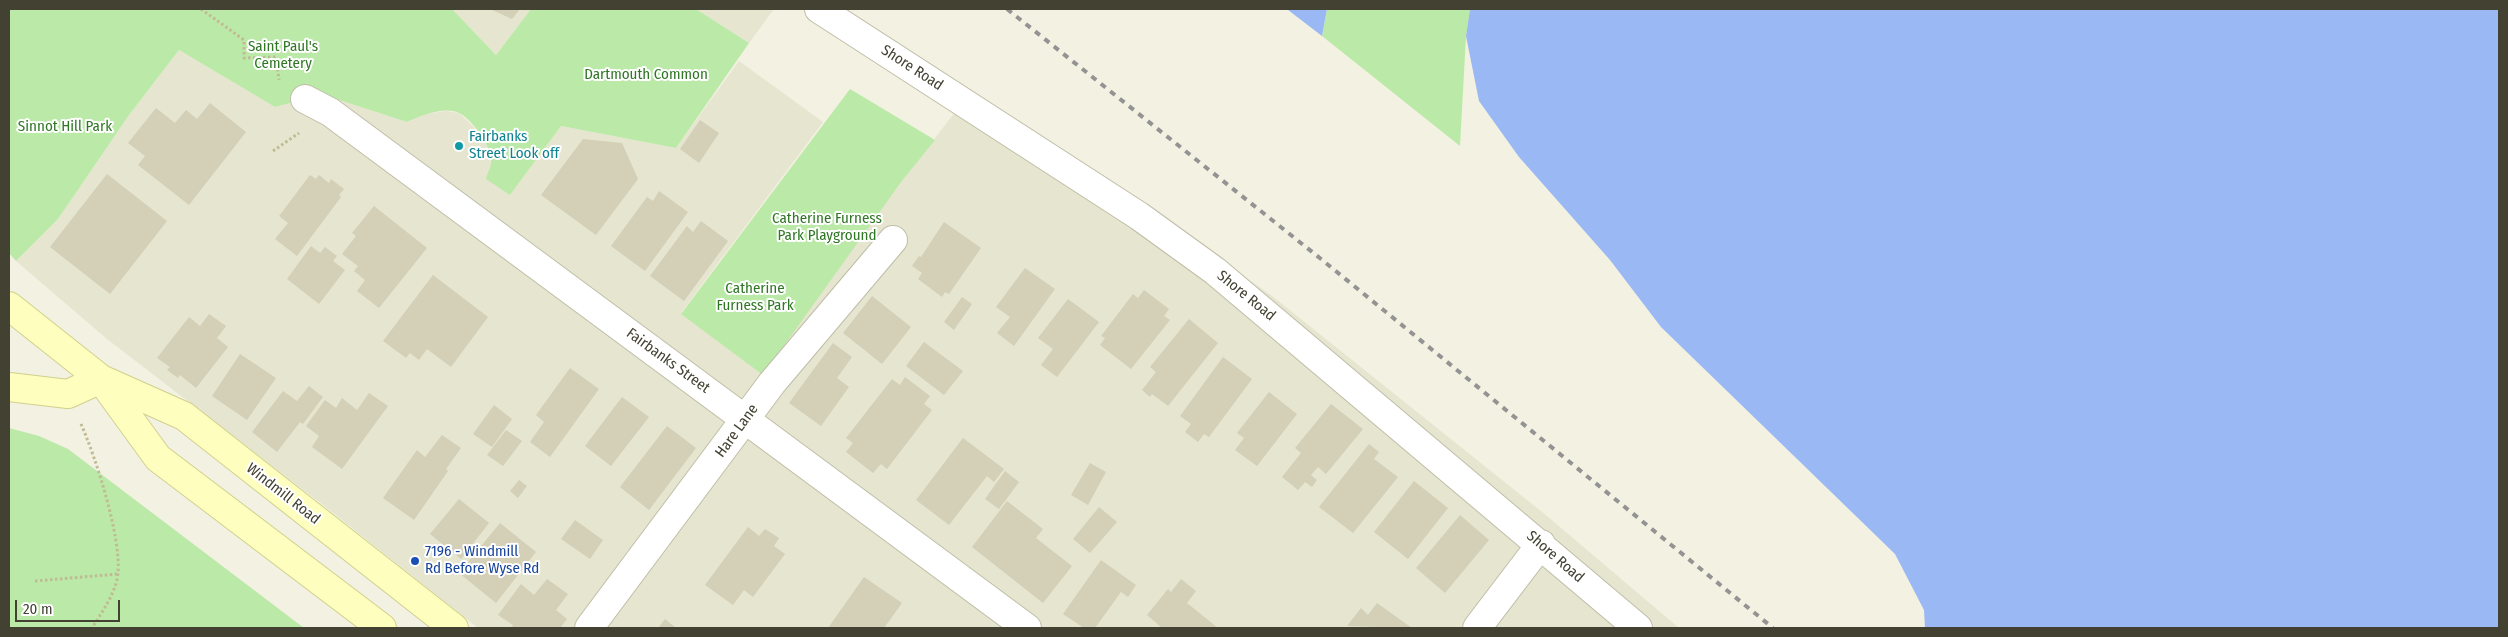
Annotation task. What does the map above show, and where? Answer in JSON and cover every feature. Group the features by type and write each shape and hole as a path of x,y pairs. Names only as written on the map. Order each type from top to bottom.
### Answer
{"main road":[{"name":"Windmill Road","path":"9,306 101,379 184,416 454,628"},
{"name":"Windmill Road","path":"101,379 158,458 382,628"},
{"path":"9,387 68,394 101,379"}],"street":[{"name":"Shore Road","path":"819,9 1139,216 1215,271 1541,544 1638,628"},
{"name":"Fairbanks Street","path":"305,99 330,112 1027,628"},
{"name":"Hare Lane","path":"589,628 747,419 772,383 893,240"},
{"path":"1477,628 1541,544"}],"path":[{"path":"201,9 244,40 244,58 276,57 279,81 297,78 305,99"},
{"path":"68,394 94,452 118,550 118,574 109,600 92,628"},
{"path":"35,581 118,574"}],"shaded area":[{"path":"452,9 531,9 496,55"},
{"path":"696,9 774,9 749,43"},
{"path":"179,50 275,107 305,99 336,99 407,122 426,114 445,111 459,113 480,133 487,147 491,163 510,195 561,126 676,148 739,61 823,122 681,313 901,182 969,94 1151,210 1272,296 1547,516 1679,628 478,628 327,508 107,339 16,261 58,219 129,115"}],"green space":[{"name":"Dartmouth Common","path":"9,9 452,9 496,55 531,9 696,9 749,43 676,148 561,126 510,195 486,179 491,164 489,150 476,128 459,113 439,111 407,122 336,99 305,99 275,107 179,50 129,115 58,219 16,261 9,253"},
{"path":"1327,9 1470,9 1466,36 1460,146 1322,36"},
{"name":"Catherine Furness Park","path":"850,89 935,140 901,182 763,375 681,314"},
{"path":"9,428 39,436 68,449 304,628 9,628"}],"water":[{"path":"1287,9 1327,9 1322,36 1292,13"},
{"path":"1470,9 2499,9 2499,628 1925,628 1924,610 1895,554 1661,327 1610,260 1519,157 1479,101 1466,36"}],"building":[{"path":"490,9 520,9 512,19"},
{"path":"210,103 246,132 189,205 138,165 145,156 128,143 156,108 175,123 186,110 197,119"},
{"path":"700,120 719,133 699,163 680,149"},
{"path":"583,139 622,143 638,179 596,235 541,195"},
{"path":"107,174 167,221 110,294 50,247"},
{"path":"310,175 316,179 319,175 329,183 331,179 344,189 339,195 341,197 297,256 275,239 288,223 279,216"},
{"path":"659,191 688,212 645,271 611,246 647,197 653,201"},
{"path":"374,206 427,248 379,308 357,291 365,280 354,271 358,266 342,254 356,236 352,233"},
{"path":"701,221 728,241 684,301 650,276 687,226 693,232"},
{"path":"944,222 981,248 949,294 945,292 942,297 918,279 922,273 912,266 919,256 921,257"},
{"path":"311,246 320,253 325,247 337,256 333,261 345,270 319,304 287,279"},
{"path":"1025,268 1055,289 1014,346 997,333 1010,317 996,307"},
{"path":"433,275 488,317 451,367 427,349 419,360 410,353 406,358 383,341"},
{"path":"1144,290 1169,309 1164,316 1170,320 1131,369 1100,345 1105,338 1101,336 1133,294 1138,298"},
{"path":"872,296 911,327 882,364 843,333"},
{"path":"962,297 972,304 954,330 944,322"},
{"path":"1068,299 1099,322 1057,377 1041,365 1053,349 1038,338"},
{"path":"209,314 226,326 217,338 228,347 196,388 180,375 178,378 167,370 170,367 157,358 189,317 200,326"},
{"path":"1189,319 1218,343 1168,406 1152,394 1150,397 1142,390 1156,372 1150,367"},
{"path":"924,342 963,371 944,395 906,366"},
{"path":"833,343 852,357 837,378 849,387 821,426 789,403"},
{"path":"240,354 276,378 247,420 212,396"},
{"path":"1223,357 1252,379 1209,437 1204,434 1198,442 1185,432 1191,424 1180,416"},
{"path":"570,368 599,389 550,457 530,442 544,422 536,415"},
{"path":"905,377 930,396 924,404 932,410 887,469 881,464 873,473 846,452 853,443 846,438 892,379 900,385"},
{"path":"309,386 323,397 303,424 300,422 277,452 252,432 283,391 297,401"},
{"path":"1269,392 1297,414 1257,466 1235,450 1244,438 1237,433"},
{"path":"369,393 388,406 342,469 312,447 319,436 306,426 325,400 336,408 342,398 357,410"},
{"path":"622,397 649,417 611,466 585,446"},
{"path":"1331,404 1363,429 1326,474 1318,467 1311,475 1317,480 1312,487 1305,482 1298,490 1282,477 1301,453 1295,448"},
{"path":"494,405 512,419 492,447 473,434"},
{"path":"667,426 696,448 649,510 620,487"},
{"path":"506,430 522,441 503,466 487,455"},
{"path":"442,435 461,448 446,469 448,471 414,520 383,498 417,450 425,457"},
{"path":"963,438 1004,469 994,482 987,476 949,525 916,500"},
{"path":"1369,444 1379,452 1374,459 1398,477 1353,533 1319,507"},
{"path":"1090,463 1106,472 1088,505 1071,495"},
{"path":"1005,471 1019,482 999,509 985,499"},
{"path":"519,480 527,486 518,498 510,491"},
{"path":"1414,481 1448,508 1408,559 1374,532"},
{"path":"459,499 489,523 461,559 430,534"},
{"path":"1007,501 1043,529 1036,538 1072,566 1043,603 972,547"},
{"path":"1099,507 1117,522 1090,553 1073,539"},
{"path":"1460,515 1489,540 1445,593 1416,568"},
{"path":"575,520 603,540 590,559 561,539"},
{"path":"500,523 536,552 496,603 459,573"},
{"path":"748,527 759,536 765,529 779,538 774,546 785,554 753,597 744,590 733,605 705,585"},
{"path":"1101,560 1136,585 1128,597 1121,592 1095,628 1084,628 1063,614"},
{"path":"864,577 902,603 884,628 828,628"},
{"path":"547,579 568,594 556,610 567,619 560,628 510,628 513,625 498,615 521,584 534,595"},
{"path":"1181,579 1196,591 1187,603 1218,628 1162,628 1147,615 1168,589 1171,592"},
{"path":"1377,603 1412,628 1347,626 1361,608 1368,615"},
{"path":"665,619 676,628 658,628"}],"railway":[{"path":"1007,9 1321,259 1773,628"}],"place":[{"name":"Fairbanks Street Look off","path":"459,146"},
{"name":"7196 - Windmill Rd Before Wyse Rd","path":"415,561"}],"park label":[{"name":"Saint Paul's Cemetery","path":"283,56"},
{"name":"Sinnot Hill Park","path":"65,127"},
{"name":"Catherine Furness Park Playground","path":"827,228"}]}
